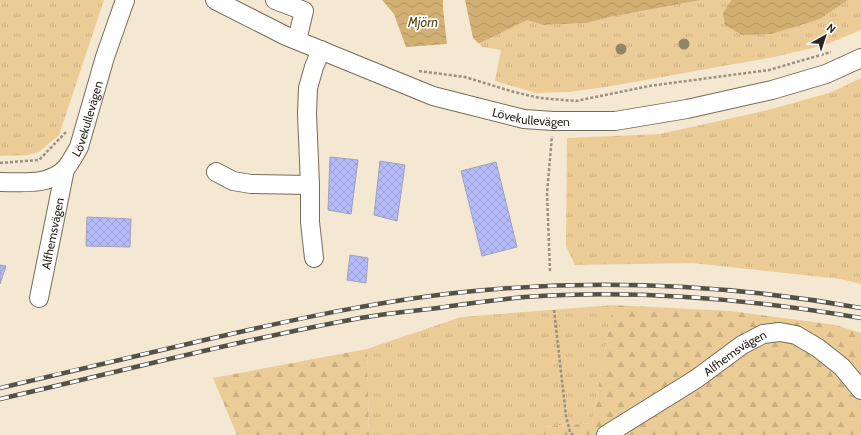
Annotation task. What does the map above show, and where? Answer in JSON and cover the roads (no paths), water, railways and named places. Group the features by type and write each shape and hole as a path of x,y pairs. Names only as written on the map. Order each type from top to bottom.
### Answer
{"street":[{"name":"Lövekullevägen","path":"0,182 49,180 65,169 79,147 105,56 125,0"},
{"name":"Lövekullevägen","path":"215,0 297,40 433,96 524,119 552,121 615,121 687,109 772,90 826,74 861,58"},
{"path":"275,0 304,11 297,40"},
{"path":"314,258 310,222 307,114 308,88 321,50"},
{"name":"Alfhemsvägen","path":"39,298 65,169"},
{"path":"216,172 233,182 310,185"},
{"name":"Alfhemsvägen","path":"606,435 696,379 742,345 763,334 780,332 796,335 818,348 842,367 861,390"}],"water":[{"name":"Mjörn","path":"382,0 701,0 610,17 587,23 543,25 527,20 476,45 447,44 406,47 394,14"},
{"path":"731,0 848,0 820,19 771,34 742,35 725,25 723,13"}],"railway":[{"path":"0,388 312,316 381,303 485,290 580,285 674,287 768,294 861,308"},
{"path":"0,399 221,347 355,319 516,298 609,294 694,297 820,311 861,318"}]}
